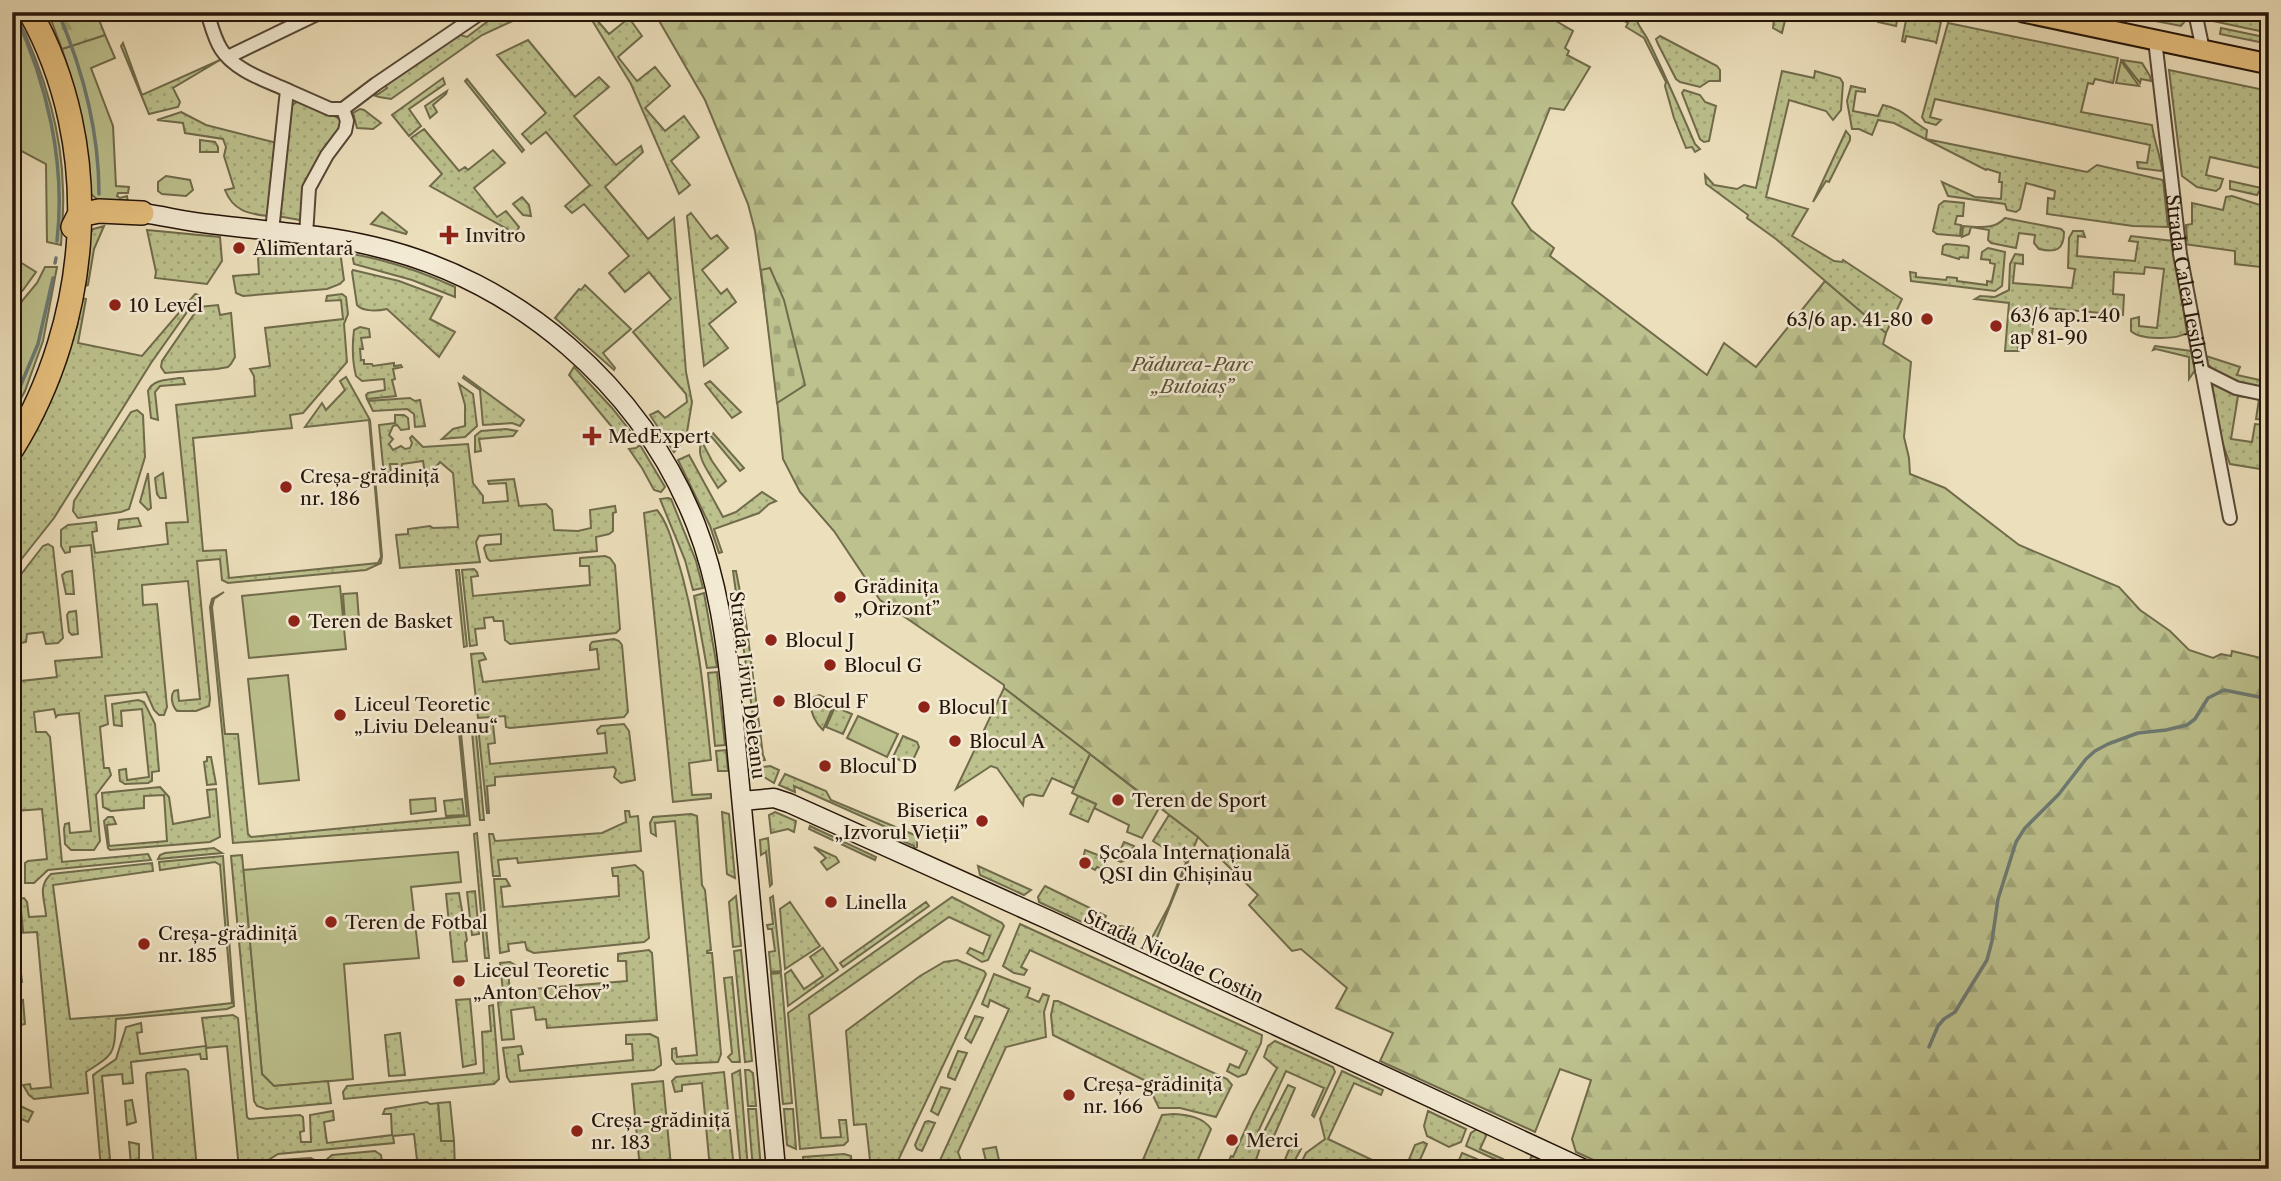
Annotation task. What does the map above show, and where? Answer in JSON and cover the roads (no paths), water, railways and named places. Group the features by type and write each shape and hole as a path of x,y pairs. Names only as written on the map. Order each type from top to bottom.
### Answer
{"highway":[{"path":"30,12 61,66 78,134 86,195 93,203 140,220"},
{"path":"36,404 57,356 71,307 81,213 74,203 69,142 44,40"},
{"path":"12,427 29,397 50,342 62,296 67,259 67,172 62,127 47,71 44,40"},
{"path":"81,213 140,220"},
{"path":"12,439 41,383 54,346 68,286 74,222 81,213"},
{"path":"12,449 56,369 74,310 84,238 90,228 102,221 140,220"}],"main road":[{"path":"2023,12 2269,64"},
{"name":"Strada Liviu Deleanu","path":"140,220 272,231 372,246 453,273 527,314 563,342 600,376 623,402 664,462 681,492 703,543 727,652 776,1169"},
{"name":"Strada Nicolae Costin","path":"742,801 774,798 789,803 1049,920 1584,1169"}],"street":[{"path":"207,12 217,42 237,66 330,108 343,109 482,12"},
{"path":"228,58 321,12"},
{"path":"2195,12 2203,50"},
{"name":"Strada Calea Ieșilor","path":"2154,40 2178,239 2230,519"},
{"path":"272,231 287,90"},
{"path":"306,235 309,188 327,155 345,131 347,121 343,109"},
{"path":"2202,371 2236,388 2269,395"}],"waterway":[{"path":"14,12 36,67 51,124 59,182 57,241"},
{"path":"58,12 88,101 96,147 99,194"},
{"path":"55,263 56,258"},
{"path":"12,406 38,344 53,278"},
{"path":"1929,1047 1938,1026 1955,1012 1987,960 1998,899 2016,842 2025,828 2059,794 2086,759 2108,744 2138,733 2187,725 2195,719 2208,698 2224,690 2269,699"}],"place":[{"name":"Invitro","path":"449,235"},
{"name":"Alimentară","path":"239,248"},
{"name":"10 Level","path":"115,305"},
{"name":"63/6 ap. 41-80","path":"1927,319"},
{"name":"63/6 ap.1-40 ap 81-90","path":"1996,326"},
{"name":"MedExpert","path":"592,436"},
{"name":"Creșa-grădiniță nr. 186","path":"286,487"},
{"name":"Grădinița „Orizont”","path":"840,597"},
{"name":"Teren de Basket","path":"294,621"},
{"name":"Blocul J","path":"771,640"},
{"name":"Blocul G","path":"830,665"},
{"name":"Blocul F","path":"779,701"},
{"name":"Blocul I","path":"924,707"},
{"name":"Liceul Teoretic „Liviu Deleanu“","path":"340,715"},
{"name":"Blocul A","path":"955,741"},
{"name":"Blocul D","path":"825,766"},
{"name":"Teren de Sport","path":"1118,800"},
{"name":"Biserica „Izvorul Vieții”","path":"982,821"},
{"name":"Școala Internațională QSI din Chișinău","path":"1085,863"},
{"name":"Linella","path":"831,902"},
{"name":"Teren de Fotbal","path":"331,922"},
{"name":"Creșa-grădiniță nr. 185","path":"144,944"},
{"name":"Liceul Teoretic „Anton Cehov”","path":"459,981"},
{"name":"Creșa-grădiniță nr. 166","path":"1069,1095"},
{"name":"Creșa-grădiniță nr. 183","path":"577,1131"},
{"name":"Merci","path":"1232,1140"}],"park label":[{"name":"Pădurea-Parc „Butoiaș”","path":"1192,375"}]}
